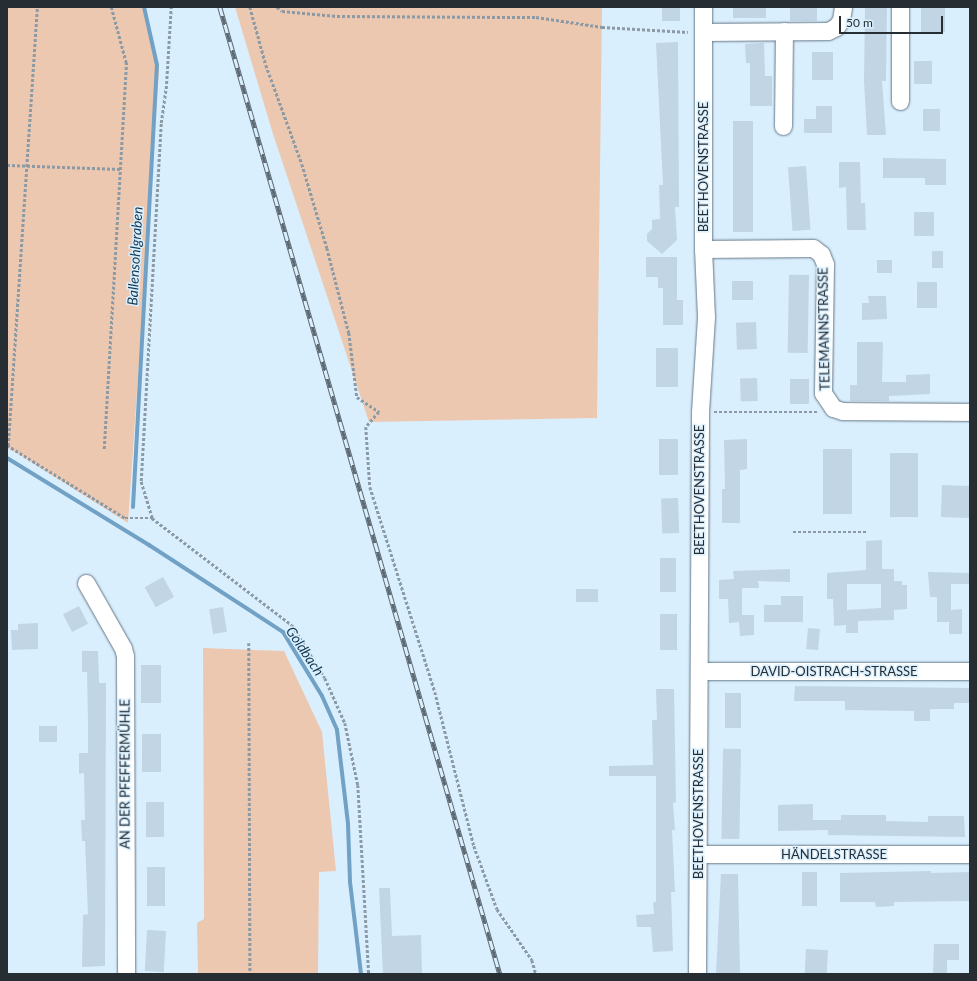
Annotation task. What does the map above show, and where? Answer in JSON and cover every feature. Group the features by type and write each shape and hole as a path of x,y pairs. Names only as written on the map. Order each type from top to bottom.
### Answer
{"street":[{"name":"BEETHOVENSTRASSE","path":"697,974 700,412 706,317 703,249 703,7"},
{"path":"703,32 828,30 836,28 841,20 843,7"},
{"path":"900,7 900,101"},
{"path":"783,126 784,31"},
{"name":"TELEMANNSTRASSE","path":"703,249 813,248 821,254 824,264 823,393 833,408 842,411 970,412"},
{"name":"AN DER PFEFFERMÜHLE","path":"86,583 123,648 125,656 126,974"},
{"name":"DAVID-OISTRACH-STRASSE","path":"699,671 970,671"},
{"name":"HÄNDELSTRASSE","path":"698,854 970,854"}],"path":[{"path":"37,7 28,166 8,446 125,518 152,518"},
{"path":"104,449 126,63 110,7"},
{"path":"171,7 166,89 161,123 141,481 152,518 292,625 324,678 345,723 358,785 369,974"},
{"path":"250,7 266,65 302,164 326,248 349,333 358,397 379,412 366,427 370,487 435,692 474,846 497,909 532,960 536,974"},
{"path":"277,7 282,11 337,16 536,17 602,27 703,32"},
{"path":"7,165 120,169"},
{"path":"700,412 810,414 833,408"},
{"path":"793,532 868,532"},
{"path":"249,643 250,974"}],"shaded area":[{"path":"7,7 145,7 159,70 128,523 7,447"},
{"path":"235,7 602,7 597,418 369,422 273,134"},
{"path":"203,648 284,651 322,732 336,871 319,872 318,974 198,974 197,923 204,919"}],"building":[{"path":"662,7 680,7 680,21 662,21"},
{"path":"733,7 766,7 766,18 733,18"},
{"path":"790,7 817,7 817,21 790,21"},
{"path":"865,7 887,7 886,81 882,81 886,135 867,135 864,81"},
{"path":"921,7 945,7 945,32 921,32"},
{"path":"678,42 679,207 675,207 677,240 662,254 647,241 647,234 652,229 652,220 660,219 659,185 663,185 656,43"},
{"path":"764,43 765,76 772,76 772,106 750,106 750,63 746,63 745,44"},
{"path":"812,52 833,52 833,80 812,80"},
{"path":"914,61 932,61 932,84 914,84"},
{"path":"816,106 832,106 832,133 804,133 804,119 816,119"},
{"path":"923,109 940,109 940,131 923,131"},
{"path":"733,121 753,121 753,232 733,232"},
{"path":"883,158 946,159 946,185 925,185 925,178 883,178"},
{"path":"839,162 860,162 861,203 865,203 866,230 847,230 846,187 839,188"},
{"path":"806,166 810,230 793,231 788,167"},
{"path":"914,212 934,212 934,236 914,236"},
{"path":"932,251 943,251 943,268 932,268"},
{"path":"646,257 677,257 677,300 683,300 683,325 663,325 663,288 658,288 658,277 646,277"},
{"path":"877,260 892,260 892,273 877,273"},
{"path":"789,275 809,275 808,353 788,353"},
{"path":"732,281 753,281 753,300 732,300"},
{"path":"917,282 937,282 937,308 917,308"},
{"path":"868,296 886,296 887,319 862,320 862,303 869,303"},
{"path":"756,322 757,349 737,350 736,323"},
{"path":"857,342 883,342 882,382 906,382 906,375 930,374 930,394 889,396 889,401 850,401 850,385 857,385"},
{"path":"656,348 678,348 678,387 656,387"},
{"path":"757,378 758,401 741,402 740,379"},
{"path":"790,379 809,379 809,404 790,404"},
{"path":"659,439 678,439 678,475 659,475"},
{"path":"747,439 747,469 740,470 740,523 722,523 722,489 725,489 724,440"},
{"path":"823,449 852,449 852,514 823,514"},
{"path":"890,453 918,453 918,517 890,517"},
{"path":"942,485 970,486 969,518 941,517"},
{"path":"678,498 679,533 662,534 661,499"},
{"path":"882,540 882,569 894,569 894,581 902,581 902,585 907,585 907,609 894,610 894,620 858,621 858,633 846,633 846,625 834,626 833,599 827,599 827,573 866,570 866,541","holes":["847,584 881,584 881,608 847,610"]},
{"path":"660,558 676,558 676,592 660,592"},
{"path":"790,569 790,582 758,581 759,588 742,588 742,615 754,615 754,635 740,636 739,622 729,623 728,599 719,599 719,580 734,579 733,571"},
{"path":"928,572 970,573 970,584 951,584 951,610 962,609 962,634 949,634 949,622 937,622 937,597 930,597"},
{"path":"163,577 174,597 156,607 145,587"},
{"path":"576,589 598,589 598,602 576,602"},
{"path":"781,596 803,596 803,622 764,622 764,605 781,605"},
{"path":"79,606 88,624 72,632 63,614"},
{"path":"223,607 227,632 213,634 209,609"},
{"path":"660,614 677,614 677,650 660,650"},
{"path":"38,623 38,649 12,650 11,630 18,630 18,624"},
{"path":"808,628 820,629 818,650 806,649"},
{"path":"82,651 98,651 99,683 106,683 105,966 82,967 83,915 88,914 85,841 82,841 81,820 85,820 84,773 79,774 79,753 88,753 88,723 87,672 82,672"},
{"path":"141,665 161,665 161,703 141,703"},
{"path":"795,686 970,688 970,703 954,703 954,709 930,709 930,721 914,721 914,711 845,710 845,701 794,701"},
{"path":"656,689 674,689 676,802 673,803 675,830 672,830 675,892 671,892 673,951 653,952 651,927 637,927 636,915 654,914 653,902 656,902 656,776 609,776 609,766 653,765 652,720 657,720"},
{"path":"725,693 741,693 741,728 725,728"},
{"path":"39,726 57,726 57,742 39,742"},
{"path":"142,734 161,734 161,772 142,772"},
{"path":"723,749 741,749 739,839 721,839"},
{"path":"146,802 164,802 164,837 146,837"},
{"path":"813,804 813,820 841,820 841,815 886,815 886,821 928,822 928,816 964,816 965,837 828,835 828,830 778,831 778,805"},
{"path":"147,867 165,867 165,906 147,906"},
{"path":"931,871 931,873 969,872 970,901 894,902 894,906 876,907 875,902 840,902 840,873"},
{"path":"802,872 817,872 817,906 802,906"},
{"path":"721,874 738,874 740,974 716,974"},
{"path":"379,888 390,888 392,936 421,935 422,974 383,974"},
{"path":"147,930 166,931 164,972 145,971"},
{"path":"934,944 959,944 959,960 947,960 947,974 933,974"},
{"path":"806,949 828,950 827,974 805,974"}],"waterway":[{"name":"Ballensohlgraben","path":"133,507 157,65 144,7"},
{"name":"Goldbach","path":"7,458 149,545 283,632 322,696 337,730 348,824 350,882 361,974"}],"railway":[{"path":"220,7 500,974"}]}
